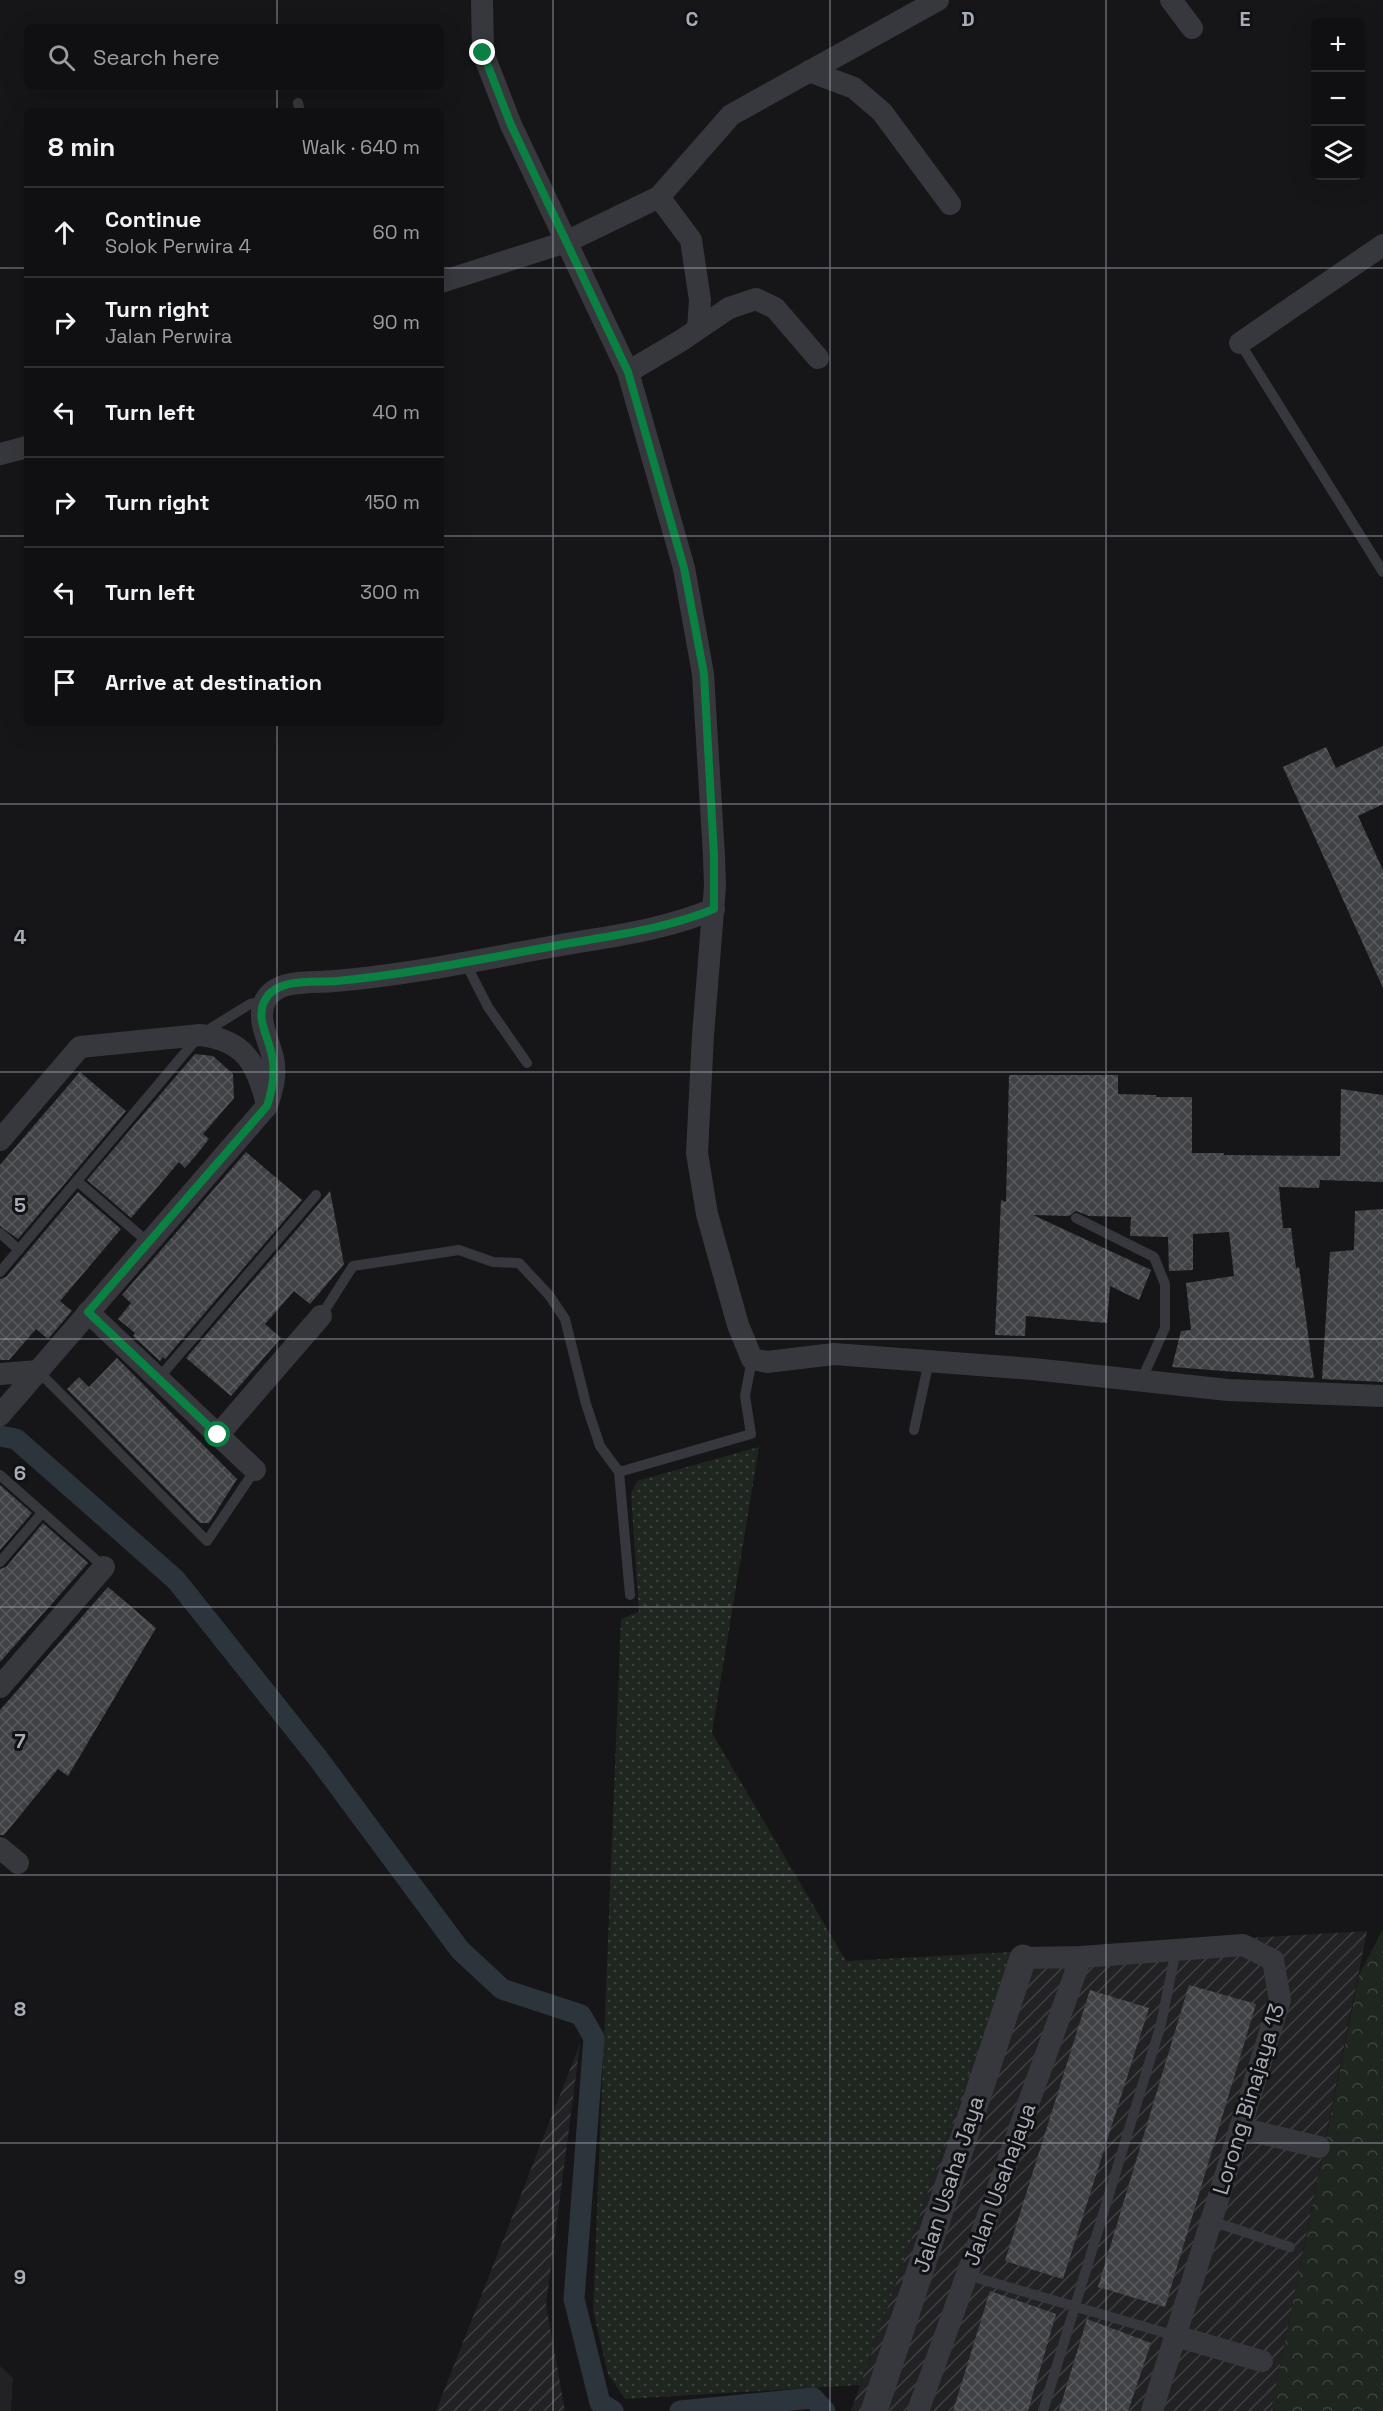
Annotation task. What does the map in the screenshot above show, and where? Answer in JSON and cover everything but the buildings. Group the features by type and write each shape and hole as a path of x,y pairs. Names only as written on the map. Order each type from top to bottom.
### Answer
{"street":[{"path":"482,0 483,53 511,125 628,372 684,568 704,674 714,856 714,909 703,1035 697,1153 708,1214 738,1326 752,1359 767,1362 834,1354 1033,1369 1228,1390 1383,1396"},
{"path":"444,281 566,242 659,197 731,115 938,0"},
{"path":"1171,0 1192,28"},
{"path":"809,71 855,88 882,112 950,204"},
{"path":"659,197 691,240 700,300 698,328"},
{"path":"1240,343 1383,246"},
{"path":"628,372 682,340 729,308 756,299 775,308 818,358"},
{"path":"0,454 24,448"},
{"path":"3,1411 267,1106 274,1082 273,1059 263,1026 264,1001 271,992 282,985 338,981 465,962 667,925 714,909"},
{"path":"0,1140 80,1047 200,1035 218,1037 233,1043 250,1061 261,1081 267,1106"},
{"path":"88,1312 255,1470"},
{"path":"218,1435 321,1316"},
{"path":"0,1374 38,1371"},
{"path":"0,1687 104,1567"},
{"path":"0,1848 18,1863"},
{"name":"Lorong Binajaya 13","path":"1023,1958 1081,1957 1243,1945 1273,1960 1280,2000 1152,2411"},
{"name":"Jalan Usahajaya","path":"918,2411 1081,1957"},
{"name":"Jalan Usaha Jaya","path":"873,2411 1023,1958"},
{"path":"1240,2128 1319,2147"},
{"path":"1176,2336 1262,2361"}],"lane":[{"path":"1240,343 1383,572"},
{"path":"465,962 488,1007 527,1063"},
{"path":"0,1272 200,1035 250,1004 264,1001"},
{"path":"77,1181 149,1243"},
{"path":"158,1379 316,1195"},
{"path":"1076,1218 1154,1257 1165,1284 1165,1328 1141,1381"},
{"path":"0,1233 19,1250"},
{"path":"321,1316 353,1266 459,1250 493,1262 519,1263 549,1295 565,1319 586,1404 600,1446 619,1472 630,1595"},
{"path":"619,1472 751,1434 745,1395 752,1359"},
{"path":"914,1430 929,1361"},
{"path":"38,1371 207,1541 255,1470"},
{"path":"0,1475 104,1567"},
{"path":"0,1562 42,1513"},
{"path":"1043,2411 1161,2024 1176,1950"},
{"path":"1211,2222 1290,2247"},
{"path":"967,2275 1176,2336"}],"shaded area":[{"path":"1367,1931 1271,2411 851,2411 1012,1952"},
{"path":"580,2044 546,2305 565,2411 436,2411"},
{"path":"0,2366 13,2378 11,2411 0,2411"}],"green space":[{"path":"759,1447 712,1733 846,1961 1012,1952 860,2385 625,2399 608,2374 593,2310 621,1619 639,1612 631,1494 637,1481"},
{"path":"1383,1929 1383,2411 1271,2411 1359,1975"}],"waterway":[{"path":"0,1436 16,1439 176,1580 317,1757 460,1950 502,1989 581,2015 594,2038 574,2299 600,2403 613,2411"},
{"path":"680,2411 813,2398 825,2411"}],"route":[{"path":"218,1435 88,1312 267,1106 274,1082 273,1059 263,1026 262,1013 264,1001 271,992 282,985 338,981 465,962 667,925 714,909 714,856 704,674 684,568 628,372 511,125 483,53"}]}
